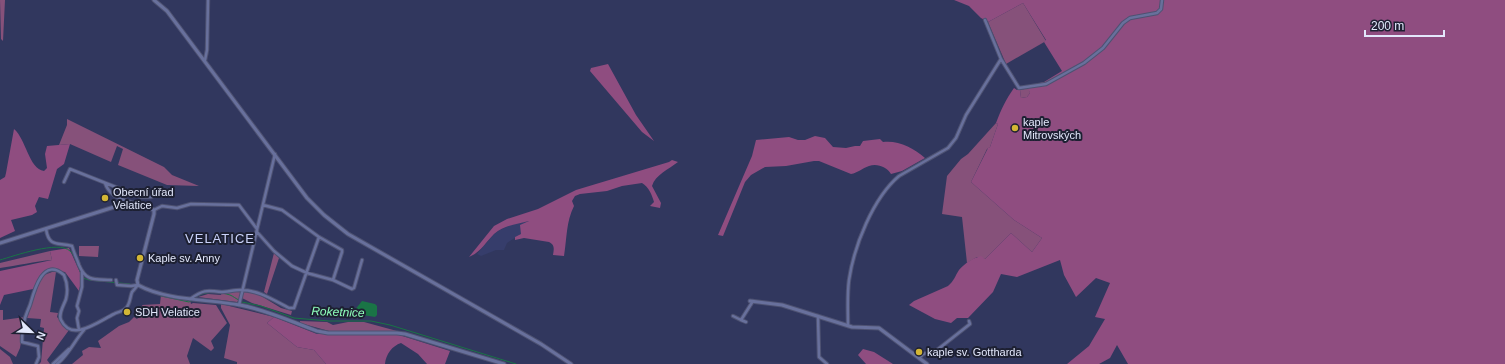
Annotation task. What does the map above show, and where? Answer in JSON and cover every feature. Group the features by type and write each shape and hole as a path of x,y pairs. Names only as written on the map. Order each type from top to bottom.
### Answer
{"street":[{"path":"154,0 167,10 307,198 324,215 344,231 541,344 571,364"},
{"path":"205,60 207,50 208,0"},
{"path":"986,20 1001,59 1019,88 1046,84 1084,63 1103,48 1130,18 1157,14 1161,9 1162,0"},
{"path":"848,326 849,281 851,268 868,218 892,182 899,176 948,148 956,138 966,115 1001,59"},
{"path":"240,303 275,154"},
{"path":"64,182 70,169 141,197 151,197 158,193"},
{"path":"105,183 108,190 114,196 154,210 162,206 177,208 191,204 239,205 257,229 257,232 281,258 292,266 333,280 352,290 354,288 362,260"},
{"path":"0,243 130,202"},
{"path":"262,205 282,210 320,237 342,250 333,280"},
{"path":"36,364 39,357 38,346 22,342 22,328 39,279 46,272 55,270 64,275 67,284 66,295 60,319 70,330 85,329 115,313 125,310 132,292 138,285 137,280 154,210"},
{"path":"46,229 48,239 54,244 72,246 82,275 82,287 77,306 79,311 77,318 79,330"},
{"path":"193,299 201,291 214,290 222,292 243,290 263,294 292,308 295,306 306,272 320,237"},
{"path":"82,275 90,279 111,280"},
{"path":"116,282 117,285 138,285 154,292 193,299 240,303 316,331 328,333 397,333 504,364"},
{"path":"742,320 752,301 782,305 852,327 879,328 927,364"},
{"path":"733,316 746,322"},
{"path":"818,316 819,357 826,364"},
{"path":"919,358 923,354 936,350 970,324 969,321"},
{"path":"57,364 64,358 85,329"},
{"path":"53,364 70,349"}],"shaded area":[{"path":"0,0 5,0 3,41 1,39"},
{"path":"954,0 1505,0 1505,364 1128,364 1117,345 1110,358 1099,364 1067,364 1089,346 1105,319 1095,317 1110,283 1096,278 1076,297 1064,275 1060,260 1017,277 1001,274 993,292 968,318 957,318 951,323 935,319 909,305 914,301 948,286 964,265 972,259 981,256 985,259 1011,233 1032,252 1042,238 1014,220 971,182 988,148 990,147 998,124 996,123 998,118 1006,100 1014,88 1017,90 1044,82 1062,71 1044,42 1046,40 1023,3 988,22 981,18 969,6","holes":["1028,88 1030,93 1027,97 1021,98 1020,90"]},
{"path":"1023,3 1046,41 1006,64 988,22"},
{"path":"608,64 636,115 654,141 642,132 590,71 591,68"},
{"path":"1029,88 1030,93 1027,97 1021,98 1020,90"},
{"path":"67,119 164,167 172,175 199,186 167,185 118,165 123,149 117,146 111,162 70,144 59,145 67,125"},
{"path":"996,123 998,124 990,147 987,149 971,182 1014,220 1042,238 1032,252 1011,233 985,259 977,257 967,263 962,217 942,214 947,176 961,159 968,154"},
{"path":"14,129 22,140 35,165 44,171 47,168 45,154 47,146 70,144 64,164 57,169 48,199 39,197 35,206 37,212 32,215 11,220 15,231 0,238 0,180 5,177"},
{"path":"815,136 825,138 833,147 846,148 860,146 863,141 880,139 883,142 894,142 906,146 925,158 902,171 891,174 878,165 872,165 851,174 819,161 786,166 765,167 751,175 745,182 723,236 718,235 752,156 756,140 789,137 798,140 805,140"},
{"path":"672,160 678,162 659,175 652,186 661,203 660,208 650,206 654,202 648,189 642,183 575,196 572,201 574,206 568,224 564,256 553,255 554,249 549,242 524,238 515,240 515,237 521,234 520,225 529,221 511,225 498,231 480,250 469,257 494,226 507,219 538,209 576,190"},
{"path":"529,221 521,234 507,243 504,250 496,250 481,256 477,254 494,234 500,230 515,223"},
{"path":"79,246 99,246 98,257 79,256"},
{"path":"69,248 82,277 79,291 65,272 52,270 42,274 33,289 4,295 0,305 0,271 52,260 50,251"},
{"path":"50,251 52,260 0,268 0,263"},
{"path":"274,253 279,258 267,294 264,292"},
{"path":"56,272 50,312 58,313 57,317 69,330 47,360 50,364 39,364 41,362 44,328 40,327 41,319 27,318 39,283 44,275"},
{"path":"240,290 258,294 281,308 292,311 291,315 252,303 242,298 237,302 198,297 208,294 221,295 222,292"},
{"path":"161,295 190,300 191,304 216,305 227,323 211,341 214,348 211,351 193,338 187,356 190,364 72,364 83,355 82,351 89,347 101,348 98,341 119,326 129,322 134,317 137,319 145,311 142,305 160,304"},
{"path":"362,301 375,304 377,306 377,315 375,317 357,314 354,311"},
{"path":"221,304 274,317 267,323 297,347 314,350 326,364 237,364 237,362 224,358 230,325 221,308"},
{"path":"0,310 3,310 3,320 25,317 20,348 16,357 0,346"},
{"path":"274,317 317,334 396,334 450,351 445,364 427,364 418,354 401,343 390,351 385,364 326,364 314,350 297,347 267,323"},
{"path":"300,321 327,322 333,325 348,322 364,322 397,331 329,331 300,323"},
{"path":"0,349 10,357 13,364 0,364"},
{"path":"863,349 874,352 893,364 866,364 858,355"}],"waterway":[{"name":"Roketnice","path":"0,260 25,252 56,247 64,248 70,251 73,255 81,273"},
{"name":"Roketnice","path":"83,278 89,280 130,284"},
{"name":"Roketnice","path":"195,298 198,295 207,293 222,293 239,300"},
{"name":"Roketnice","path":"161,296 189,302 193,300"},
{"name":"Roketnice","path":"242,302 261,306 294,318 329,321 371,321 390,325 516,364"}],"place":[{"name":"kaple Mitrovských","path":"1015,128"},
{"name":"Obecní úřad Velatice","path":"105,198"},
{"name":"Kaple sv. Anny","path":"140,258"},
{"name":"SDH Velatice","path":"127,312"},
{"name":"kaple sv. Gottharda","path":"919,352"}],"district":[{"name":"VELATICE","path":"220,238"}]}
